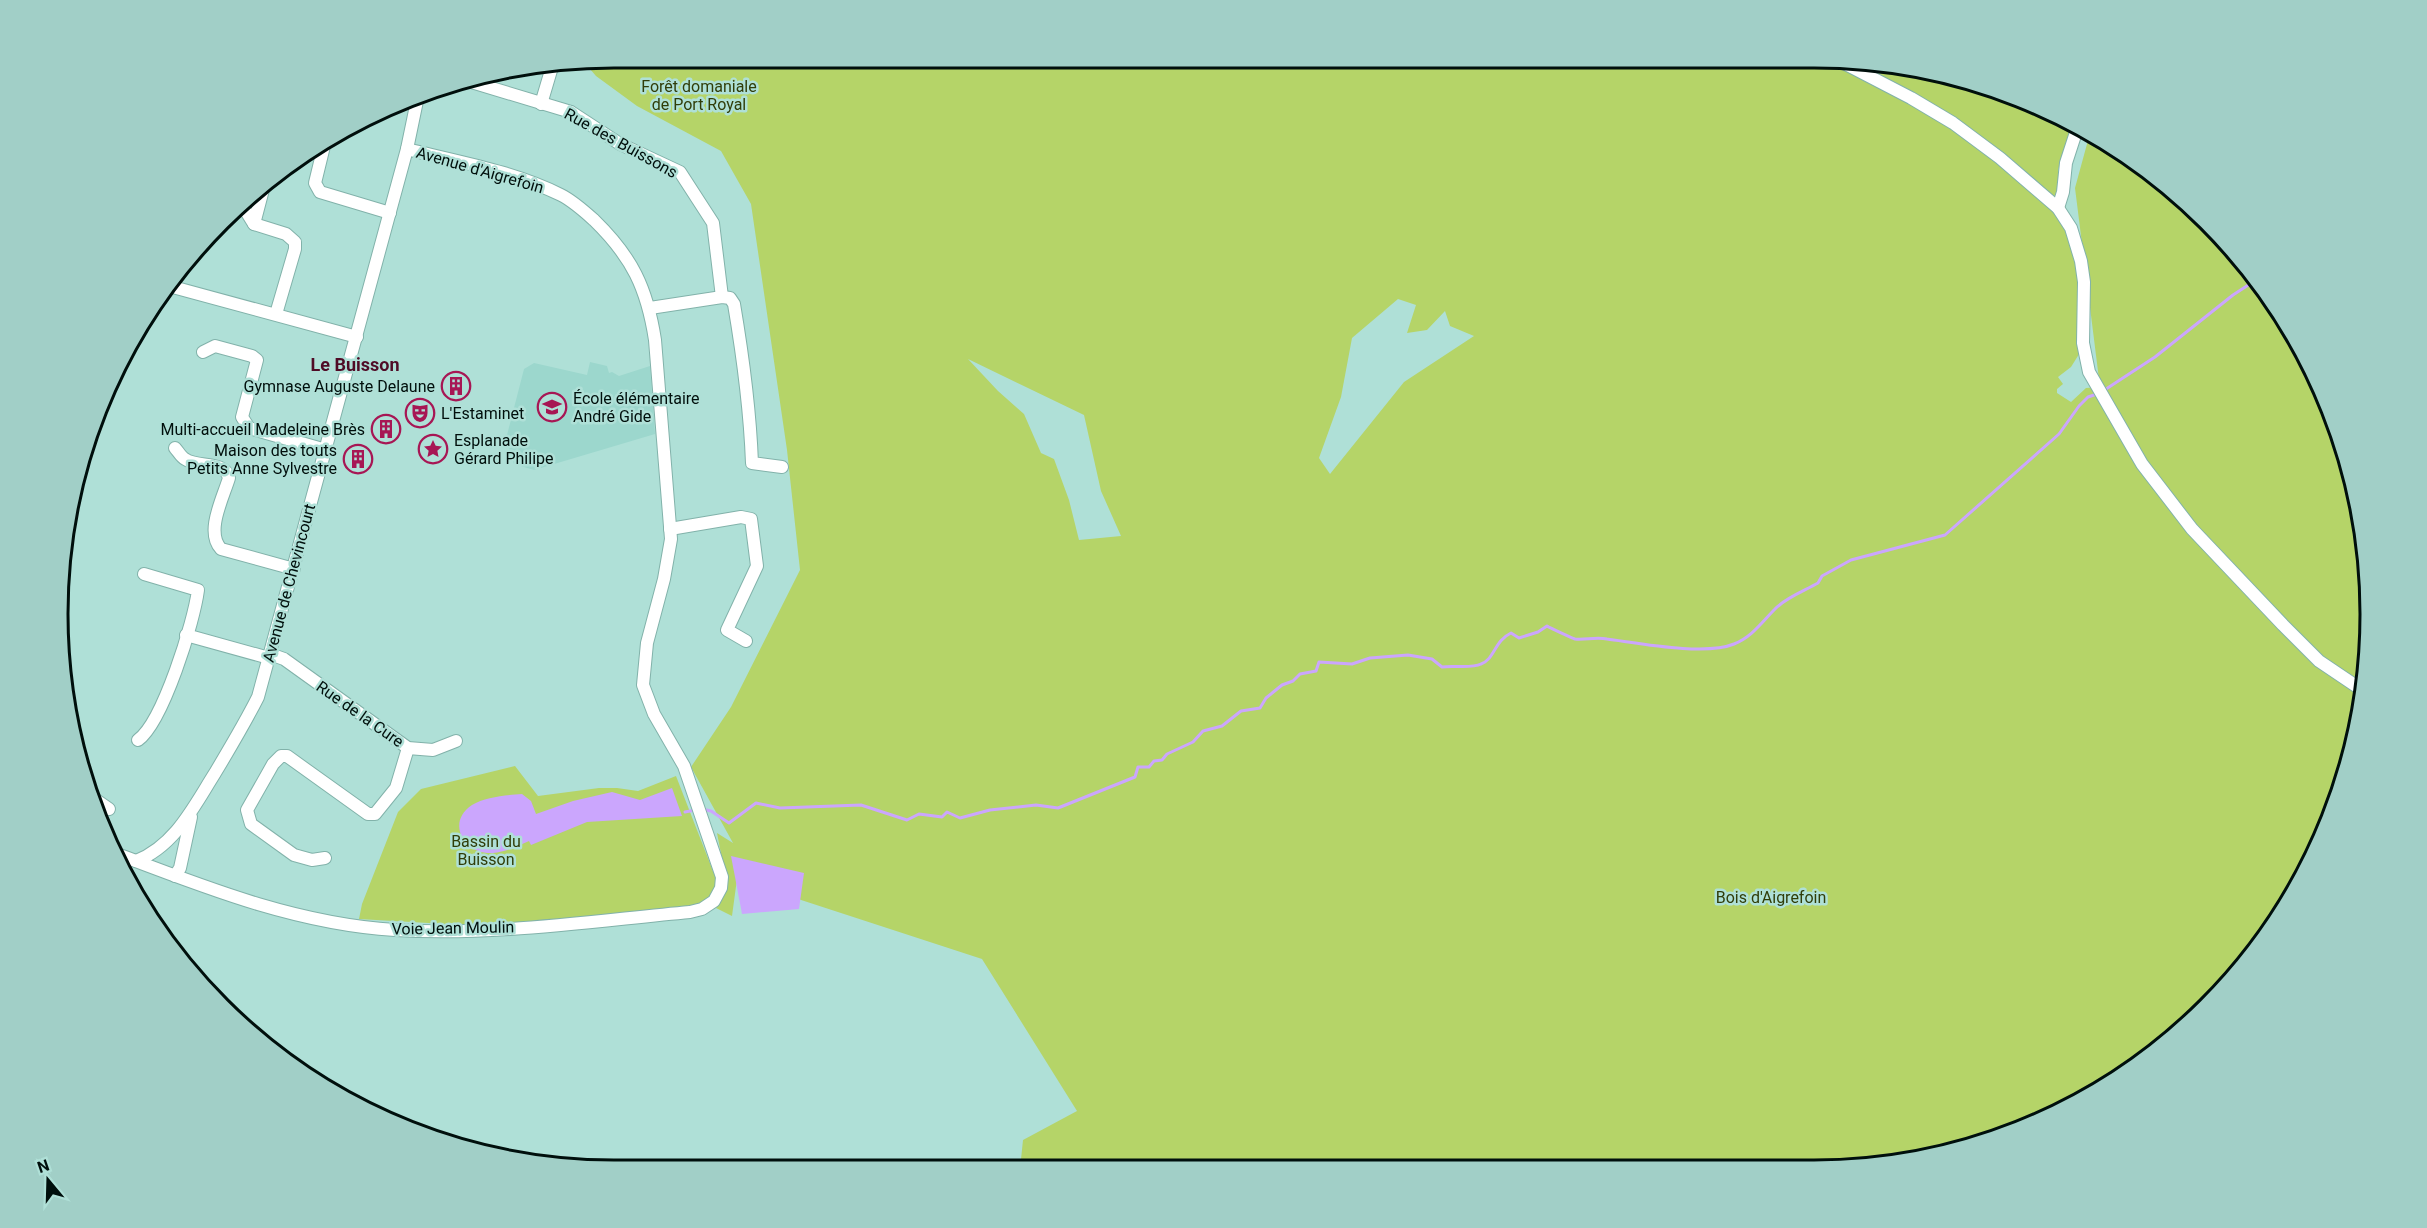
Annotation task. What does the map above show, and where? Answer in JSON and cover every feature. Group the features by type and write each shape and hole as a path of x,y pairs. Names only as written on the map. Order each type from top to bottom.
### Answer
{"street":[{"path":"1856,70 1953,123 2000,158 2058,208 2068,221 2081,261 2084,282 2083,343 2089,372 2136,454 2167,499 2192,529 2283,626 2319,661 2355,685"},
{"path":"541,104 551,71"},
{"name":"Rue des Buissons","path":"479,85 571,112 620,144 680,172 713,223 723,297"},
{"name":"Avenue de Chevincourt","path":"136,861 149,856 180,828 192,813 242,731 258,697 294,569 307,511 357,337 407,149 416,105"},
{"path":"2058,208 2063,192 2066,163 2075,135"},
{"name":"Avenue d'Aigrefoin","path":"407,149 516,177 563,196 585,212 614,240 633,267 650,308 655,340 671,539 664,579 644,661 643,685 654,714 684,766 721,871 721,888"},
{"path":"322,153 315,179 320,192 390,213"},
{"path":"254,224 261,197"},
{"path":"246,211 254,224 286,234 295,242 276,314"},
{"path":"175,288 357,337"},
{"path":"650,308 723,297 730,298 734,304 751,428 752,462 782,467"},
{"path":"203,352 215,346 252,356 257,360 242,417 249,428 326,450"},
{"path":"175,448 186,461 223,468 228,473 229,478 214,528 216,542 221,549 294,569"},
{"path":"670,529 741,517 751,519 757,566 727,630 746,641"},
{"path":"138,740 149,729 174,680 198,590 144,574"},
{"name":"Rue de la Cure","path":"186,635 284,659 408,748 433,750 456,741"},
{"path":"325,858 312,860 294,855 251,824 247,810 273,764 281,756 287,756 368,814 375,814 396,788 408,748"},
{"path":"102,804 109,809"},
{"name":"Avenue de Chevincourt","path":"176,876 180,868 192,813"},
{"name":"Voie Jean Moulin","path":"124,857 243,901 321,920 394,930 486,930 697,911 711,904 721,888"}],"shaded area":[{"name":"École élémentaire André Gide","path":"590,362 607,366 609,373 612,372 619,376 650,366 655,434 534,470 514,464 506,439 524,369 534,363 587,375"},
{"name":"Bassin du Buisson","path":"672,788 682,816 587,822 531,845 529,841 493,853 474,849 467,843 459,829 464,812 472,805 496,797 522,794 531,801 536,814 573,801 612,792 640,800"},
{"path":"731,856 804,873 799,909 742,914"}],"green space":[{"path":"1813,68 1884,72 1920,78 1954,86 2022,109 2070,132 2058,170 2078,267 2081,351 2071,367 2058,377 2063,384 2057,389 2057,393 2071,402 2086,388 2100,387 2075,188 2088,142 2146,180 2173,203 2224,254 2267,310 2303,372 2318,405 2341,473 2349,507 2355,543 2360,614 2355,685 2349,721 2341,755 2318,823 2286,887 2247,947 2224,974 2173,1025 2117,1068 2055,1104 2022,1119 1954,1142 1884,1156 1813,1160 1021,1160 1023,1140 1077,1111 982,959 737,879 732,916 716,908 727,885 717,833 733,843 691,767 731,707 800,570 787,450 751,204 721,151 637,106 596,76 590,69","holes":["1398,299 1416,305 1407,333 1427,330 1445,311 1450,326 1474,336 1404,382 1330,474 1319,458 1341,397 1352,338","968,359 1084,415 1101,491 1121,536 1079,540 1069,500 1054,459 1041,453 1024,414 998,391"]},
{"name":"Bassin du Buisson","path":"515,766 538,796 599,788 638,791 676,776 718,884 709,899 689,909 480,926 359,919 362,904 398,812 421,789"}],"waterway":[{"path":"2103,391 2155,357 2249,284"},
{"path":"702,809 711,811 729,823 756,803 780,808 861,805 907,820 919,814 942,817 947,812 960,818 990,810 1036,805 1058,808 1135,777 1138,767 1149,767 1154,761 1162,760 1167,754 1193,742 1203,731 1222,726 1241,711 1260,708 1266,698 1282,685 1293,681 1300,674 1316,671 1319,662 1352,664 1370,658 1408,655 1432,659 1442,667 1472,666 1486,662 1505,636 1511,633 1519,638 1538,632 1547,626 1575,639 1603,638 1689,649 1706,649 1734,644 1751,633 1784,601 1818,583 1822,576 1851,560 1945,535 2059,434 2088,397 2097,394"},
{"path":"685,812 695,810"}],"place":[{"name":"Gymnase Auguste Delaune","path":"456,386"},
{"name":"École élémentaire André Gide","path":"552,407"},
{"name":"L'Estaminet","path":"420,413"},
{"name":"Multi-accueil Madeleine Brès","path":"386,429"},
{"name":"Esplanade Gérard Philipe","path":"433,449"},
{"name":"Maison des touts Petits Anne Sylvestre","path":"358,459"}],"district":[{"name":"Le Buisson","path":"355,364"}],"park label":[{"name":"Forêt domaniale de Port Royal","path":"699,95"},
{"name":"Bois d'Aigrefoin","path":"1771,897"}]}
